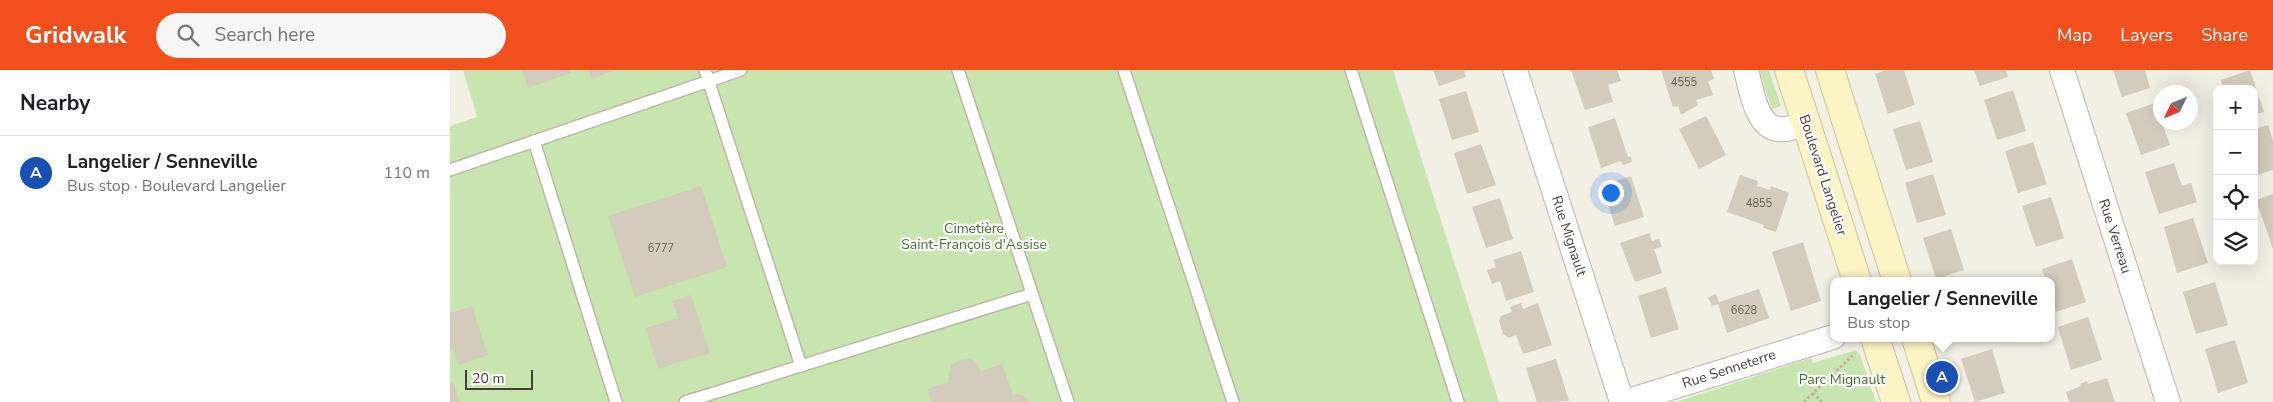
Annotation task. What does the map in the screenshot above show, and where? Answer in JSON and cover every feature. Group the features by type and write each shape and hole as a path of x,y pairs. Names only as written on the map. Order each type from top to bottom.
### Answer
{"main road":[{"name":"Boulevard Langelier","path":"1789,70 1856,277"},
{"path":"1830,70 1896,277"},
{"path":"1917,342 1936,402"},
{"path":"1867,344 1896,402"}],"street":[{"name":"Rue Mignault","path":"1515,70 1624,402"},
{"path":"1746,70 1760,117 1766,124 1780,130 1806,124"},
{"name":"Rue Verreau","path":"2062,70 2168,402"},
{"name":"Rue Senneterre","path":"1624,402 1830,338"}],"lane":[{"path":"705,70 801,366"},
{"path":"450,170 741,70"},
{"path":"958,70 1068,402"},
{"path":"1124,70 1233,402"},
{"path":"1351,70 1458,402"},
{"path":"534,141 616,402"},
{"path":"685,402 1032,294"}],"path":[{"path":"1804,402 1867,344"},
{"path":"1813,393 1822,402"}],"green space":[{"name":"Cimetière Saint-François d'Assise","path":"463,70 1393,70 1499,402 450,402 450,126 477,117"},
{"path":"1759,70 1769,70 1781,106 1772,109"},
{"name":"Parc Mignault","path":"1856,350 1860,355 1876,402 1676,402 1811,358 1813,363"}],"building":[{"path":"522,70 570,70 571,73 528,88"},
{"path":"589,70 616,70 591,79"},
{"path":"1433,70 1464,70 1466,77 1439,86"},
{"path":"1571,70 1617,70 1621,81 1608,85 1613,102 1585,110"},
{"path":"1661,70 1711,70 1714,79 1708,81 1713,95 1696,100 1698,105 1681,115 1678,106 1673,107"},
{"path":"1886,70 1904,70 1915,105 1888,114 1875,74"},
{"path":"1974,70 2006,70 2008,77 1980,86"},
{"path":"2113,70 2145,70 2150,88 2122,97"},
{"path":"2250,70 2255,85 2222,85 2221,80"},
{"path":"2013,90 2026,131 1997,140 1984,100"},
{"path":"1466,91 1479,132 1452,140 1439,99"},
{"path":"2258,94 2264,112 2258,114"},
{"path":"2153,104 2153,130 2165,130 2170,145 2141,155 2126,113"},
{"path":"1706,116 1726,155 1699,169 1679,129"},
{"path":"1615,118 1628,157 1631,156 1632,162 1623,165 1621,161 1601,168 1588,127"},
{"path":"1920,121 1933,162 1906,170 1893,129"},
{"path":"2268,125 2273,141 2273,170 2258,175 2258,130 2258,128"},
{"path":"2033,142 2047,184 2018,193 2005,151"},
{"path":"1481,144 1496,185 1467,194 1454,153"},
{"path":"2174,163 2182,186 2191,183 2197,202 2159,214 2145,172"},
{"path":"1933,174 1946,215 1917,223 1905,183"},
{"path":"1740,175 1758,181 1757,186 1770,190 1771,186 1789,193 1776,232 1763,228 1764,225 1727,212"},
{"path":"1631,176 1644,217 1615,226 1602,185"},
{"path":"701,186 727,267 635,297 608,216"},
{"path":"2273,194 2273,249 2258,206 2258,199"},
{"path":"2051,197 2064,238 2036,247 2022,206"},
{"path":"1500,198 1513,239 1486,248 1472,207"},
{"path":"2193,218 2208,263 2177,273 2164,227"},
{"path":"1951,229 1964,270 1942,277 1935,277 1923,238"},
{"path":"1649,233 1652,241 1659,239 1662,247 1654,249 1662,273 1635,282 1620,243"},
{"path":"1803,242 1821,301 1791,311 1772,252"},
{"path":"1521,251 1534,292 1506,301 1500,281 1492,284 1487,270 1496,267 1493,260"},
{"path":"2072,259 2086,302 2056,312 2055,277 2045,277 2042,269"},
{"path":"2215,282 2228,325 2196,334 2183,292"},
{"path":"1666,287 1679,329 1651,338 1638,296"},
{"path":"1759,289 1769,318 1727,333 1718,304 1712,306 1708,297 1716,294 1719,302"},
{"path":"691,295 710,353 658,369 646,328 678,318 672,301"},
{"path":"1521,303 1523,309 1538,303 1552,345 1523,354 1516,335 1509,338 1503,334 1499,321 1501,316 1512,312 1510,307"},
{"path":"472,306 488,355 458,365 453,349 450,350 450,313"},
{"path":"2088,317 2102,360 2071,370 2058,327"},
{"path":"2235,340 2248,383 2218,393 2205,349"},
{"path":"1992,349 2005,393 1975,402 1961,359"},
{"path":"970,359 977,364 981,371 1002,364 1013,395 1024,396 1030,402 931,402 928,389 948,382 951,365 960,360"},
{"path":"1556,359 1569,401 1537,402 1526,368"},
{"path":"2107,378 2115,402 2069,402 2066,392 2081,386 2080,384 2087,381 2088,384"},
{"path":"454,382 460,402 450,402 450,383"}],"place":[{"name":"Langelier / Senneville","path":"1942,377"}]}
